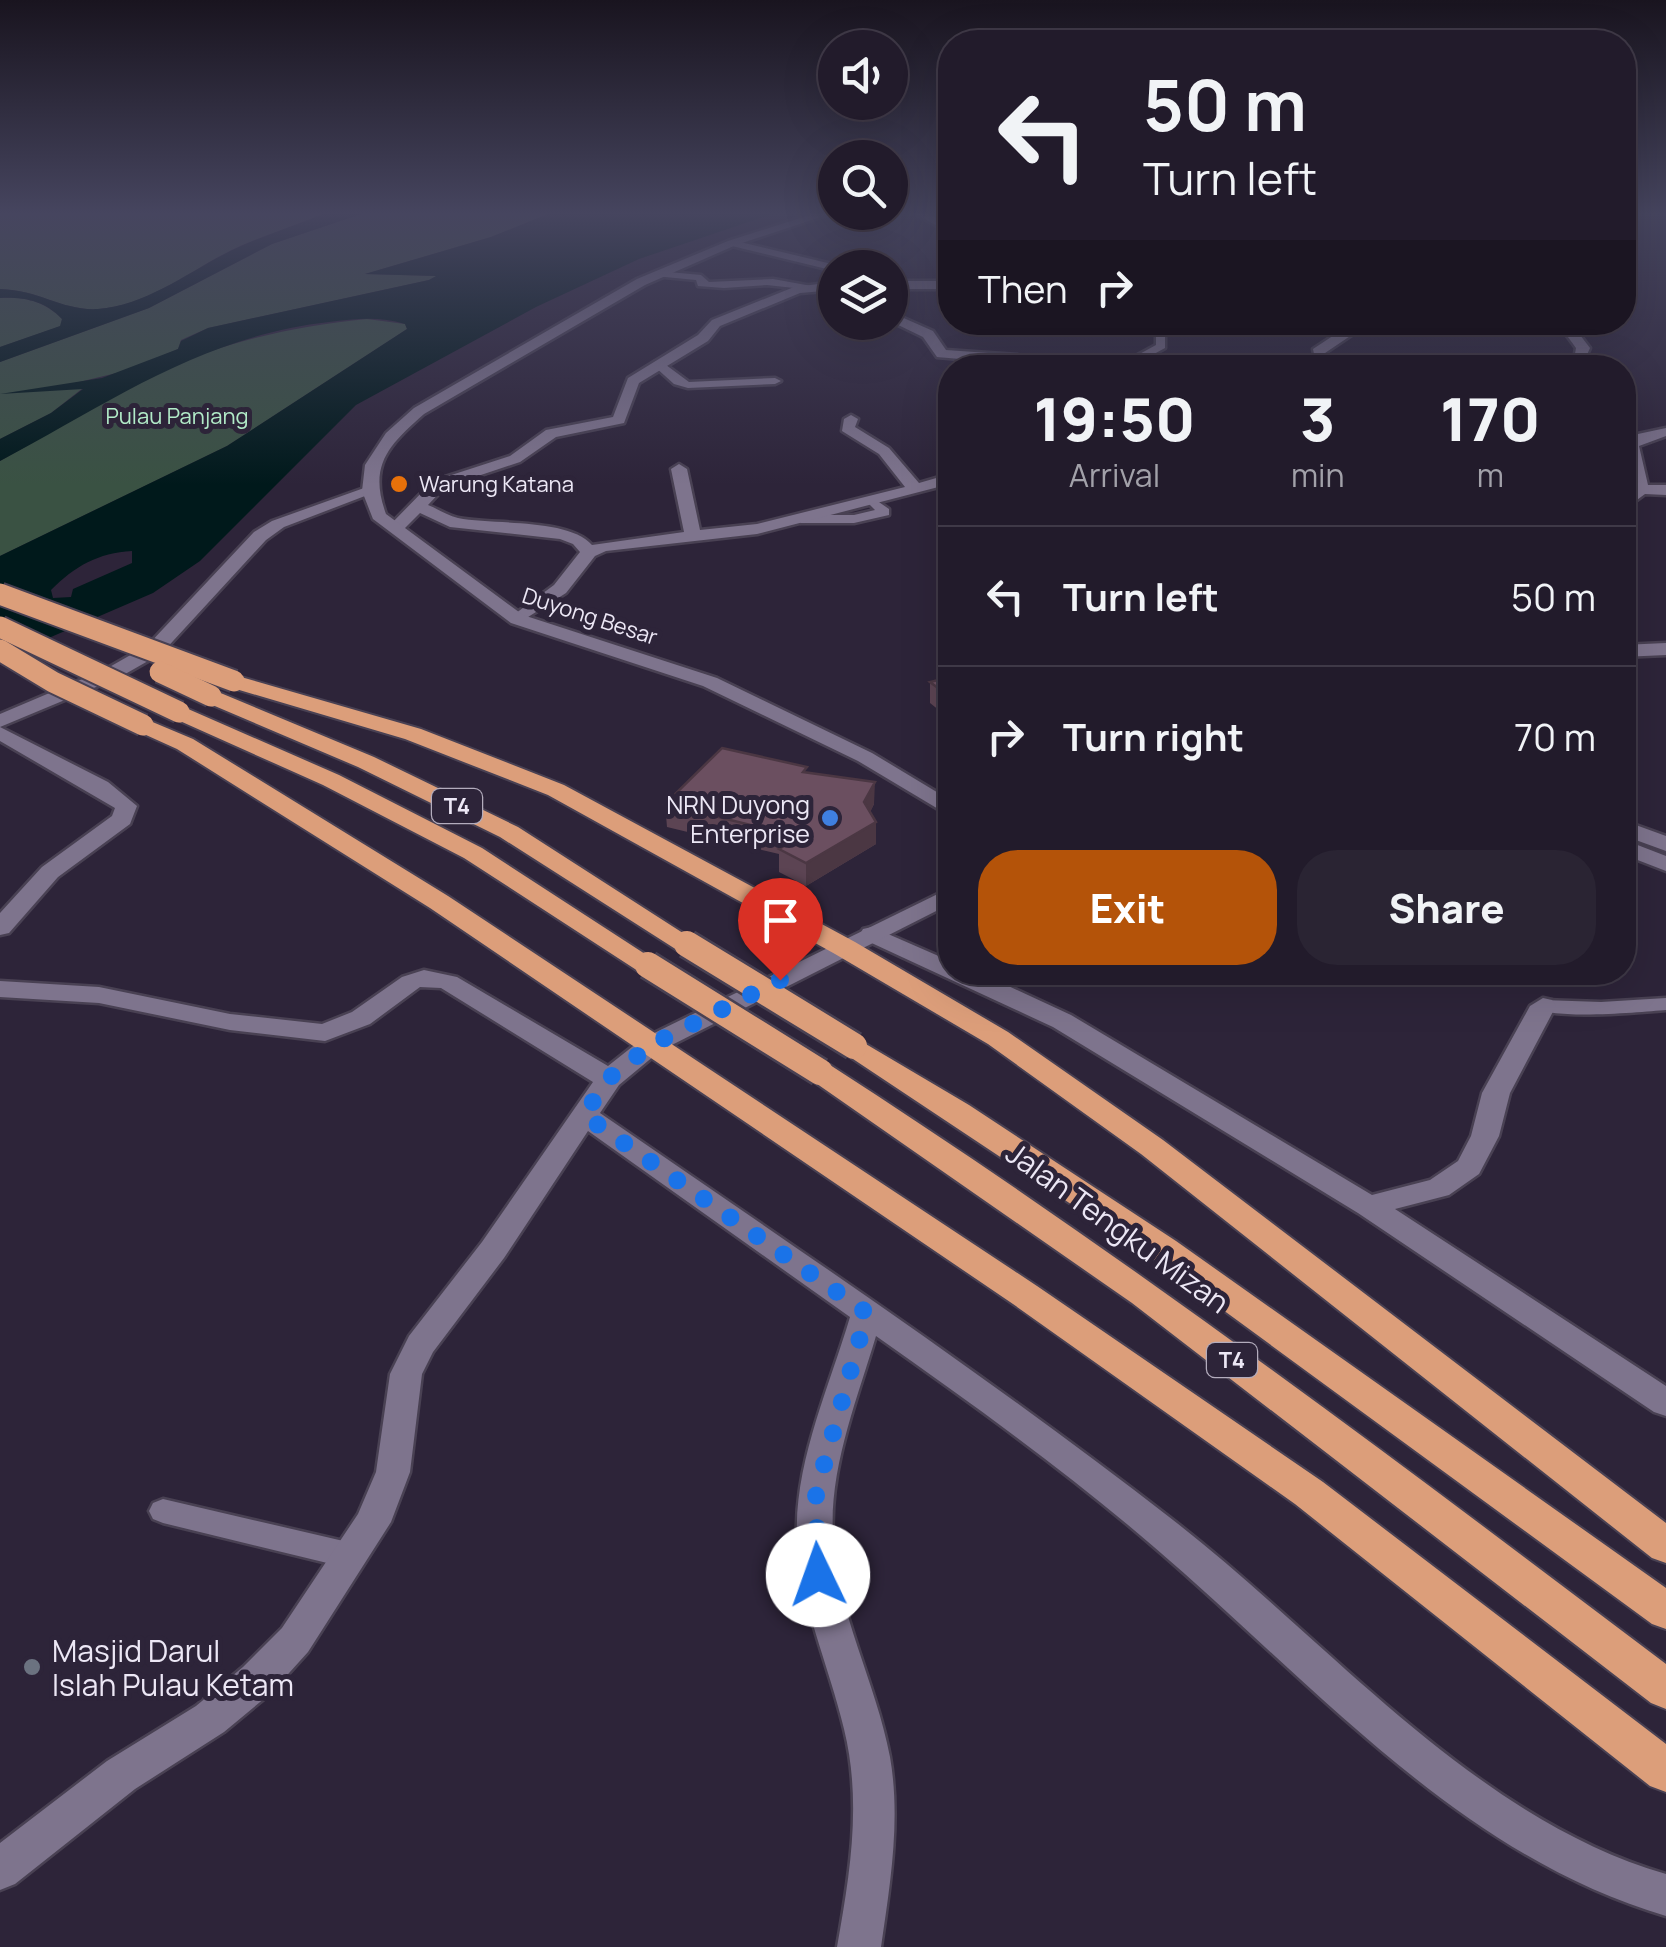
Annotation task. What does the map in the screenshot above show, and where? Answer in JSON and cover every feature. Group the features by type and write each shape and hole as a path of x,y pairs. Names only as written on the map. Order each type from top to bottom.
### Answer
{"highway":[{"name":"T4","path":"0,596 223,688"},
{"name":"Jalan Tengku Mizan","path":"0,627 330,780 473,853 946,1152 1117,1272 1666,1689"},
{"path":"0,650 53,682 186,744 286,804 1025,1295 1309,1493 1666,1771"},
{"name":"Jalan Tengku Mizan","path":"223,688 509,832 981,1124 1156,1243 1666,1611"},
{"path":"223,688 413,734 556,790 845,948 998,1038 1152,1147 1666,1546"}],"street":[{"path":"0,721 113,673 155,649 260,536 278,524 370,492 373,465 402,423 605,303"},
{"path":"395,528 439,484 515,459 552,433 619,420 634,381 702,338 716,323 771,303"},
{"path":"908,325 928,334 942,354 957,355"},
{"path":"1319,355 1340,335"},
{"path":"850,420 846,428 884,451 916,490"},
{"path":"1637,426 1666,432"},
{"path":"1636,440 1666,432"},
{"path":"1636,466 1641,489"},
{"path":"679,469 693,537"},
{"path":"517,620 560,588 589,552 618,542 693,537 801,519 938,484"},
{"path":"1636,493 1641,489 1666,490"},
{"name":"Duyong Besar","path":"370,492 379,516 517,620 667,665 710,682 864,756 938,801"},
{"path":"418,506 450,522 563,534 579,540 589,552"},
{"path":"1636,650 1666,649"},
{"path":"0,734 100,787 126,806 122,820 50,872 0,928"},
{"path":"1636,833 1666,844"},
{"path":"1636,852 1666,864"},
{"path":"0,1869 121,1775 210,1719 257,1680 295,1640 373,1522 393,1472 406,1374 420,1346 493,1250 608,1079 651,1045 938,901"},
{"path":"872,934 938,964"},
{"path":"0,989 99,995 230,1022 325,1032 361,1018 411,982 435,978 448,982 608,1079"},
{"path":"983,985 1062,1022 1368,1206 1666,1403"},
{"path":"1368,1206 1439,1188 1469,1166 1484,1136 1496,1093 1543,1006"},
{"path":"584,1115 1003,1408 1166,1534 1400,1740 1489,1808 1550,1847 1614,1880 1666,1895"},
{"path":"860,1947 874,1819 870,1757 818,1575 815,1532 816,1493 867,1313"}],"lane":[{"path":"1144,355 1161,346 1160,336"},
{"path":"658,364 678,382 688,384 775,381"},
{"path":"1543,1006 1636,1008 1666,1004"},
{"path":"163,1510 352,1556"}],"green space":[{"path":"0,303 38,303 62,319 61,326 0,347"},
{"path":"59,303 127,303 98,309"},
{"path":"159,303 324,303 208,328 181,340 178,349 129,370 54,388 83,388 51,413 0,439 0,362"},
{"name":"Pulau Panjang","path":"367,319 405,324 407,329 227,446 0,556 0,461 119,392 185,360 262,336"}],"shaded area":[{"path":"38,303 85,309 159,303 0,362 0,347 60,326 62,319"},
{"path":"324,303 545,303 356,405 200,561 153,593 0,659 0,556 227,446 407,329 405,324 395,321 358,319 239,341 158,375 0,461 0,439 51,413 83,389 0,394 102,378 178,349 181,341 208,328","holes":["132,551 132,563 73,589 71,597 53,598 51,590 88,562"]}],"building":[{"path":"722,748 807,767 803,772 875,782 864,802 876,822 806,863 779,849 800,837 665,804"}],"place":[{"name":"Warung Katana","path":"399,484"},
{"name":"NRN Duyong Enterprise","path":"830,818"},
{"name":"Masjid Darul Islah Pulau Ketam","path":"32,1667"}],"route":[{"path":"780,980 651,1045 608,1079 584,1115 867,1313 816,1493 818,1575"}]}
